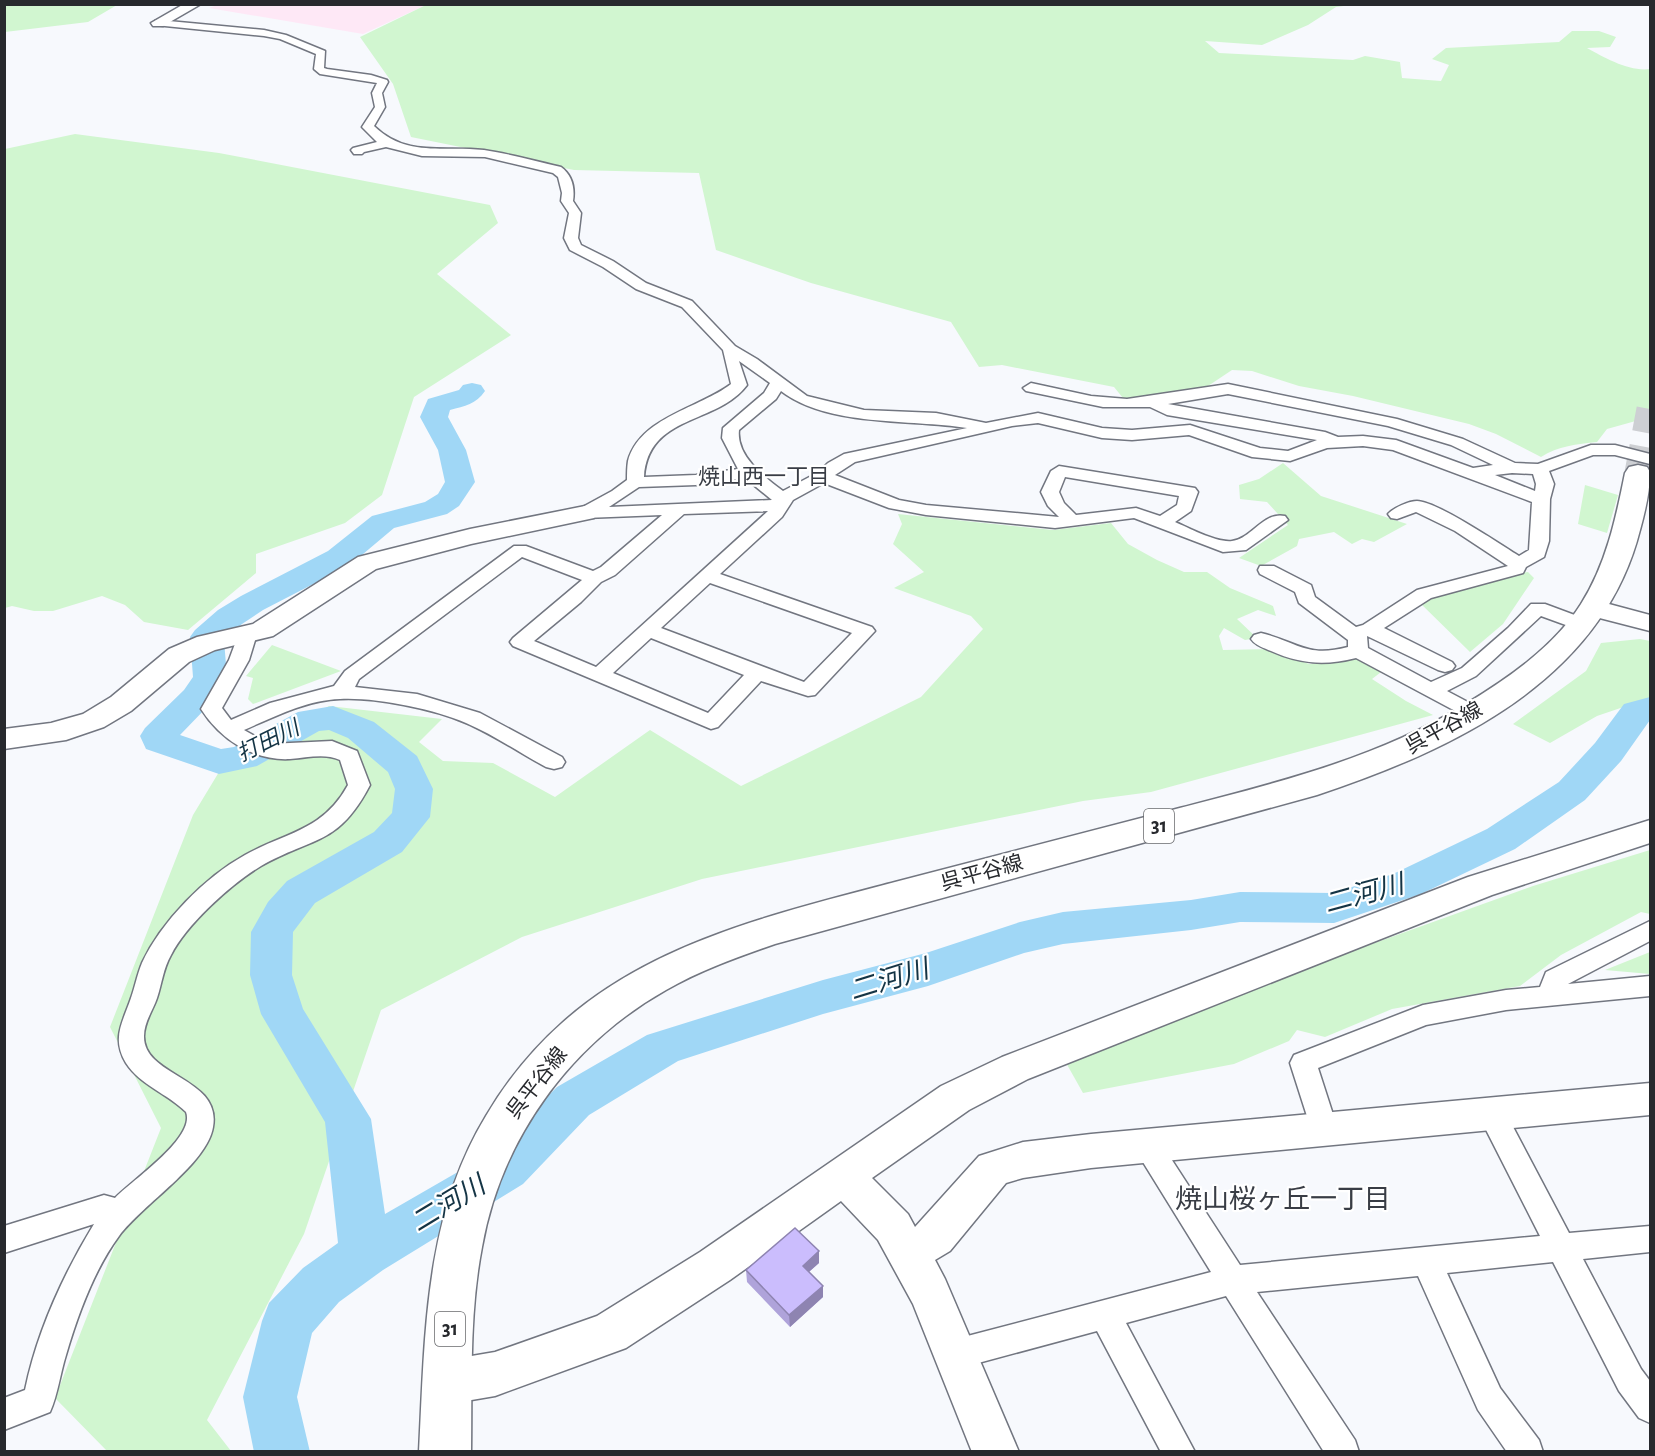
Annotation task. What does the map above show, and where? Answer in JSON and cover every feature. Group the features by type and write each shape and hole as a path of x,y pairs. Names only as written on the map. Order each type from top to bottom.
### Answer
{"main road":[{"name":"呉平谷線","path":"445,1452 452,1276 461,1228 476,1182 499,1133 530,1085 565,1046 608,1009 644,984 678,966 745,940 828,914 1313,785 1399,753 1474,714 1521,682 1567,642 1588,616 1612,576 1628,530 1644,466"},
{"name":"呉平谷線","path":"448,1382 465,1452"}],"street":[{"path":"158,23 195,4"},
{"path":"158,23 246,31 283,37 321,53 319,69 324,72 371,78 383,82 377,93 380,107 368,127 386,143 422,153 484,154 557,171 564,175 568,193 567,201 575,213 571,238 575,247 640,286 687,304 730,349 801,399 844,411 886,417 936,418 992,427"},
{"path":"358,152 357,150 386,143"},
{"path":"635,482 634,468 639,454 654,435 694,410 728,395 738,385 730,358 730,349"},
{"path":"778,382 770,396 731,428 730,438 748,472 781,503"},
{"path":"1031,388 1113,404 1153,402 1202,390 1228,389 1391,422 1441,437 1512,468"},
{"path":"1153,402 1167,410 1314,435 1334,441 1363,441 1396,445 1541,499"},
{"path":"4,739 65,732 85,726 123,703 172,659 263,630 367,563 470,537 585,513 781,503 823,477 834,466 860,454 1012,421 1038,418 1112,434 1132,435 1190,430 1258,453 1290,456 1334,441"},
{"path":"1472,473 1512,468 1540,469 1591,450 1615,450 1644,466"},
{"path":"1261,639 1310,659 1325,659 1361,638 1424,594 1516,569 1518,564 1538,553 1541,499 1545,484 1540,469"},
{"path":"1072,520 1057,506 1050,492 1059,471 1189,492 1185,507 1163,522"},
{"path":"585,513 618,495 635,482 696,480 748,472"},
{"path":"823,477 895,504 926,510 1055,523 1137,513 1223,547 1240,546 1279,520"},
{"path":"599,675 776,513 781,503"},
{"path":"1398,514 1417,506 1461,527 1518,564"},
{"path":"678,510 608,571 594,578 574,598 520,642 711,722 757,673"},
{"path":"341,692 352,675 520,550 594,578"},
{"path":"1268,570 1304,589 1306,598 1432,690 1474,714"},
{"path":"648,630 757,673 808,690 864,631 708,576"},
{"path":"1432,690 1469,672 1515,632 1538,608 1650,624"},
{"path":"1361,638 1445,666"},
{"path":"4,1414 39,1401 42,1379 60,1325 103,1234 120,1212 189,1147 199,1130 201,1118 197,1105 175,1086 146,1070 134,1058 130,1040 134,1021 145,996 148,978 168,938 237,870 255,859 309,837 337,819 350,805 359,785 349,756 332,748 286,752 259,748 227,729 211,709 239,660 223,641"},
{"path":"227,729 277,708 321,695 341,692 417,701 464,715 554,762"},
{"path":"448,1382 495,1374 610,1333 715,1266 955,1098 1015,1068 1480,886 1650,831"},
{"path":"1549,996 1555,979 1650,930"},
{"path":"1324,1130 1303,1063 1423,1015 1506,1000 1650,986"},
{"path":"908,1254 935,1237 993,1169 1023,1160 1147,1146 1650,1099"},
{"path":"1492,1114 1630,1380 1650,1407"},
{"path":"1147,1146 1343,1452"},
{"path":"843,1176 893,1227 930,1293 996,1452"},
{"path":"4,1240 104,1208 120,1212"},
{"path":"956,1354 1233,1280 1650,1239"},
{"path":"1426,1261 1489,1399 1527,1452"},
{"path":"1104,1314 1179,1452"}],"shaded area":[{"path":"217,5 426,5 363,34 209,8"}],"green space":[{"path":"428,4 1359,4 1336,7 1308,25 1262,45 1205,41 1219,53 1353,60 1365,56 1400,62 1402,78 1441,81 1449,65 1432,59 1446,48 1559,42 1572,31 1599,31 1616,37 1610,47 1587,48 1626,66 1650,69 1650,417 1607,429 1597,442 1561,448 1541,457 1496,434 1469,424 1353,396 1299,386 1252,371 1232,370 1208,386 1154,398 1123,398 1114,387 1002,365 979,367 951,322 811,283 716,250 699,173 574,170 411,137 393,84 360,37"},
{"path":"4,5 117,5 88,22 5,32"},
{"path":"75,134 219,153 490,205 498,223 437,274 511,335 414,397 382,495 345,523 256,554 256,573 188,630 144,622 125,605 102,596 53,611 34,611 12,606 5,608 5,149"},
{"path":"1283,463 1321,496 1407,524 1374,542 1362,539 1352,544 1334,532 1299,539 1297,546 1261,566 1239,558 1288,525 1267,502 1240,499 1239,485 1259,479"},
{"path":"1585,485 1618,495 1607,533 1578,524"},
{"path":"898,514 1053,530 1111,523 1128,544 1157,560 1184,572 1207,572 1230,588 1273,606 1276,616 1258,610 1237,619 1257,638 1245,640 1224,628 1219,636 1223,650 1272,649 1309,664 1332,662 1362,655 1385,669 1372,679 1433,715 1151,792 1083,801 702,879 522,937 381,1010 304,1234 207,1420 231,1451 107,1451 55,1398 161,1128 110,1027 193,815 222,767 329,706 442,719 419,742 443,761 493,763 555,797 650,730 741,786 921,697 983,629 971,616 894,588 924,572 893,544 902,524"},
{"path":"1528,572 1534,578 1503,624 1470,652 1419,602 1508,575"},
{"path":"1640,639 1650,641 1650,698 1597,716 1550,743 1513,724 1586,671 1601,643"},
{"path":"272,645 341,671 253,704 248,699 253,678 246,676"},
{"path":"1650,850 1650,914 1641,912 1561,955 1520,986 1392,1009 1325,1037 1297,1030 1289,1041 1234,1064 1083,1093 1065,1061 1358,949 1533,886"},
{"path":"1650,952 1650,974 1605,970"}],"building":[{"path":"795,1228 819,1251 803,1266 823,1286 789,1315 746,1270"}],"waterway":[{"name":"打田川","path":"365,1253 348,1119 283,1014 271,975 272,932 283,913 301,892 388,842 411,817 414,789 404,765 361,730 333,718 311,720 244,757 219,762 159,740 158,736 196,698 210,677 207,637 230,617 252,603 339,558 383,522 436,508 449,500 460,482 452,450 434,417 438,405 468,396 472,391"},
{"name":"二河川","path":"365,1253 506,1169 573,1101 663,1048 823,997 928,969 1020,938 1063,928 1191,915 1240,907 1334,908 1407,884 1501,839 1572,791 1608,752 1637,712 1650,708"},
{"name":"二河川","path":"282,1452 270,1397 288,1321 321,1285 365,1253"}],"tunnel":[{"path":"1638,473 1650,409"}],"district":[{"name":"焼山西一丁目","path":"764,477"},
{"name":"焼山桜ヶ丘一丁目","path":"1283,1199"}]}
